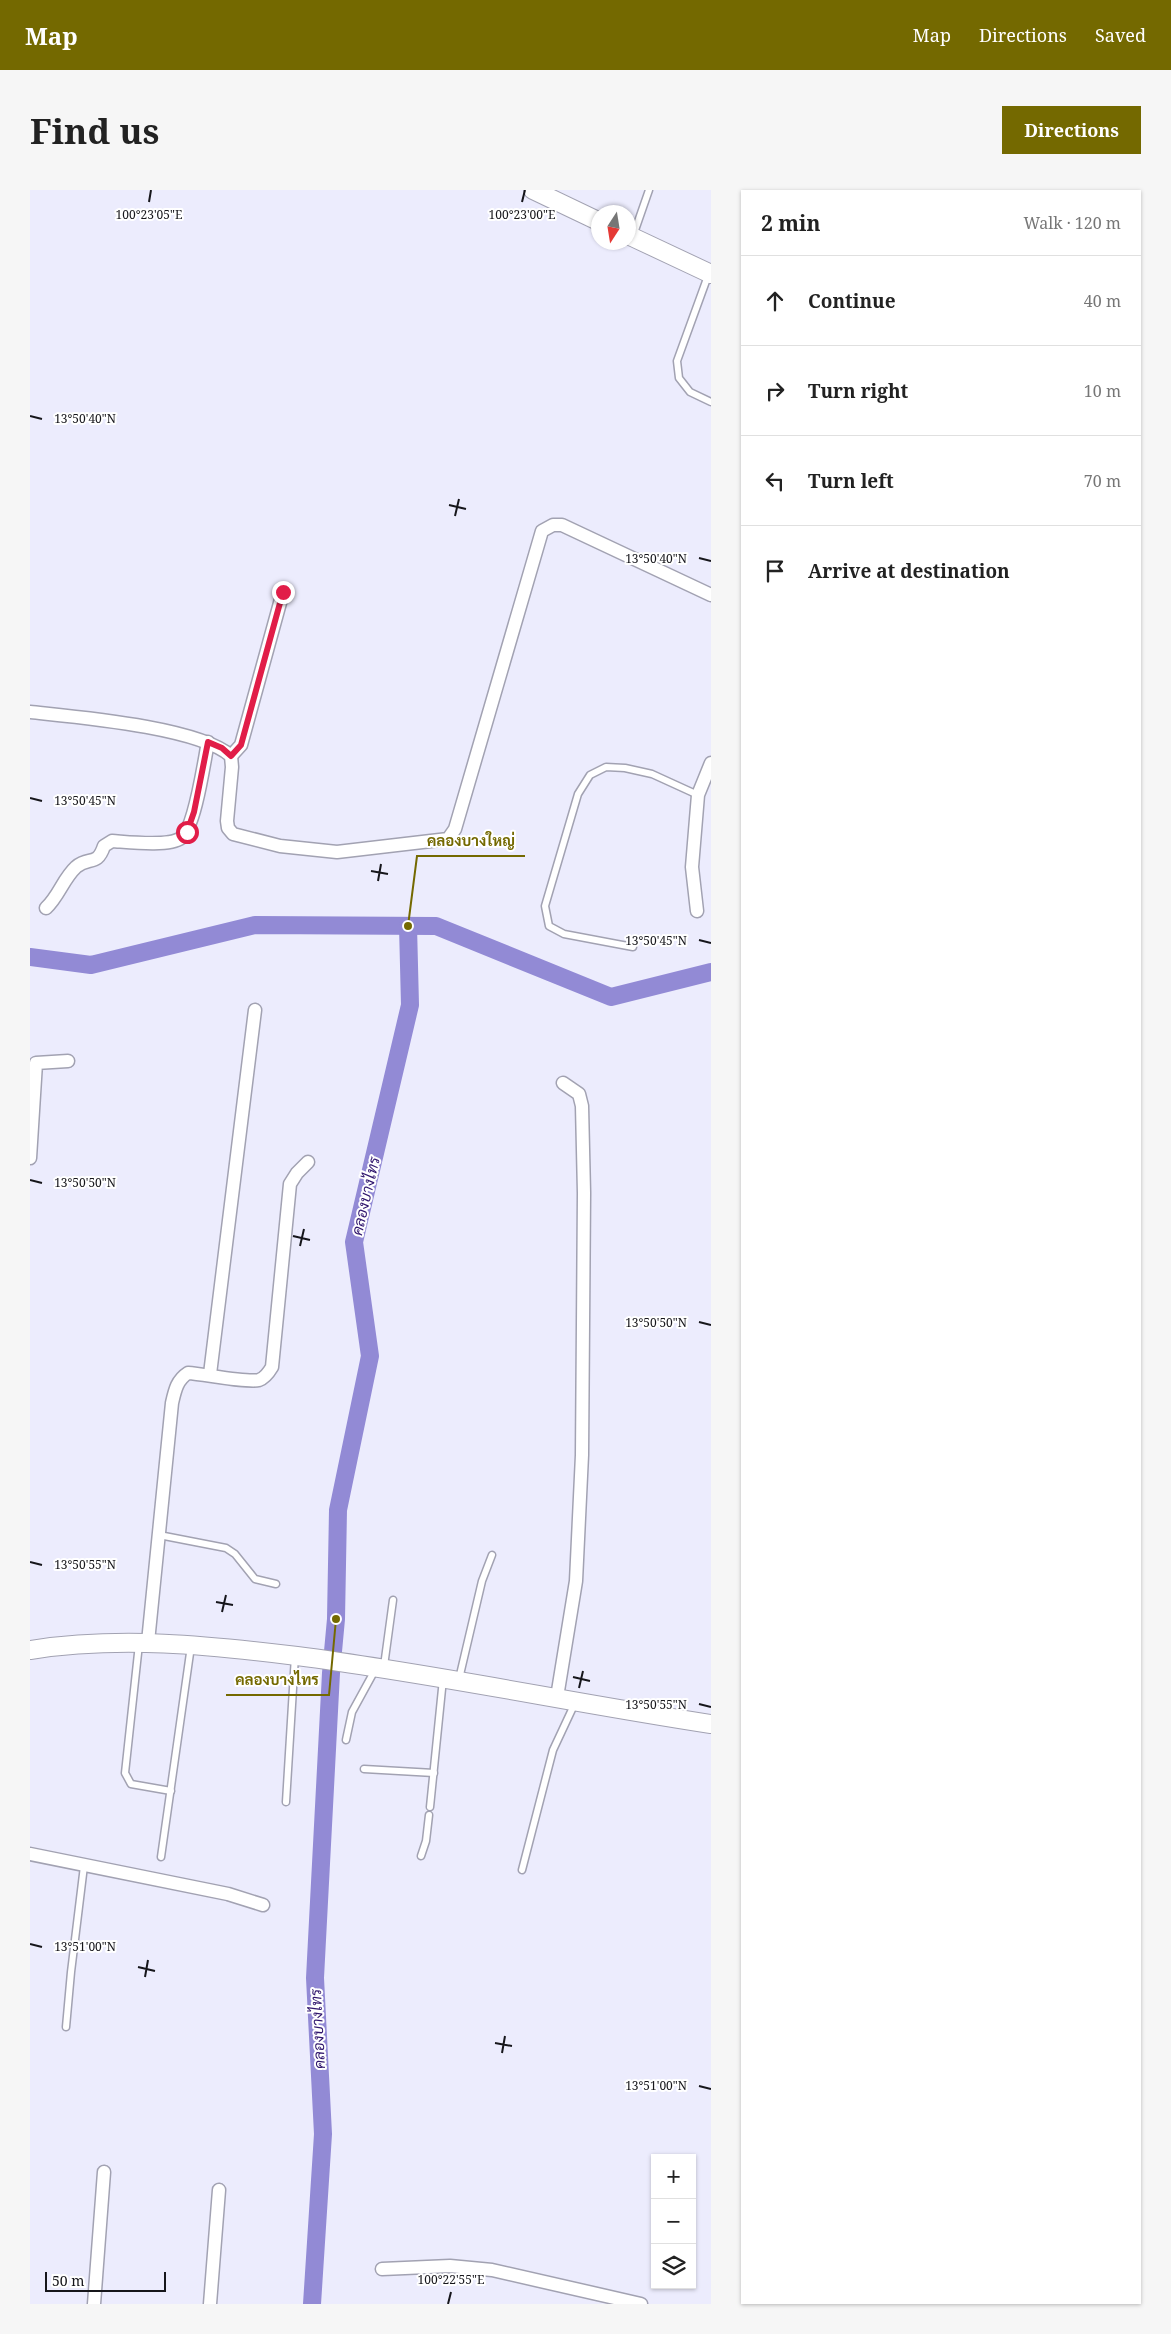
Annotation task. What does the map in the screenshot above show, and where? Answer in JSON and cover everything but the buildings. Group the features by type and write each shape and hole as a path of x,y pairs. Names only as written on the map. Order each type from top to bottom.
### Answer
{"street":[{"path":"533,190 560,199 591,217"},
{"path":"636,239 710,274"},
{"path":"30,712 109,721 196,738 222,748 231,756 232,767 226,821 228,828 233,834 280,846 337,852 448,839 455,829 542,530 553,525 562,525 711,595"},
{"path":"231,756 241,745 283,592"},
{"path":"46,908 56,899 63,883 76,867 84,862 95,861 101,856 104,846 112,841 168,843 180,839 187,832 194,812 208,742"},
{"path":"696,911 692,867 698,795 711,763"},
{"path":"210,1374 255,1010"},
{"path":"30,1158 33,1063 68,1061"},
{"path":"557,1696 576,1581 584,1378 582,1106 579,1094 563,1083"},
{"path":"144,1642 159,1535 172,1403 176,1385 188,1374 210,1374 247,1380 259,1380 268,1375 272,1367 290,1184 296,1173 308,1162"},
{"path":"30,1650 105,1642 191,1644 380,1667 711,1724"},
{"path":"30,1854 228,1894 263,1905"},
{"path":"94,2304 104,2172"},
{"path":"210,2304 219,2190"},
{"path":"382,2269 450,2266 492,2270 641,2304"}],"lane":[{"path":"636,221 649,190"},
{"path":"710,274 677,361 680,378 690,392 711,402"},
{"path":"633,947 564,934 549,926 545,906 578,794 590,775 606,766 652,774 698,795"},
{"path":"159,1535 226,1548 235,1554 255,1579 276,1584"},
{"path":"430,1807 434,1773 451,1678 492,1555"},
{"path":"346,1740 352,1712 380,1667 393,1600"},
{"path":"144,1642 125,1773 131,1784 171,1791"},
{"path":"161,1857 191,1644"},
{"path":"286,1802 303,1657"},
{"path":"522,1870 553,1750 569,1719 576,1700"},
{"path":"364,1769 434,1773"},
{"path":"421,1856 426,1841 430,1815"},
{"path":"66,2027 70,1972 84,1866"}],"waterway":[{"path":"30,957 91,965 255,925 436,926 611,997 711,972"},
{"name":"คลองบางไทร","path":"312,2304 323,2134 315,1978 331,1673 336,1619 338,1510 370,1356 354,1242 410,1005 408,926"}],"place":[{"name":"คลองบางใหญ่","path":"408,926"},
{"name":"คลองบางไทร","path":"336,1619"}],"route":[{"path":"187,832 194,812 208,742 222,748 231,756 241,745 283,592"}]}
